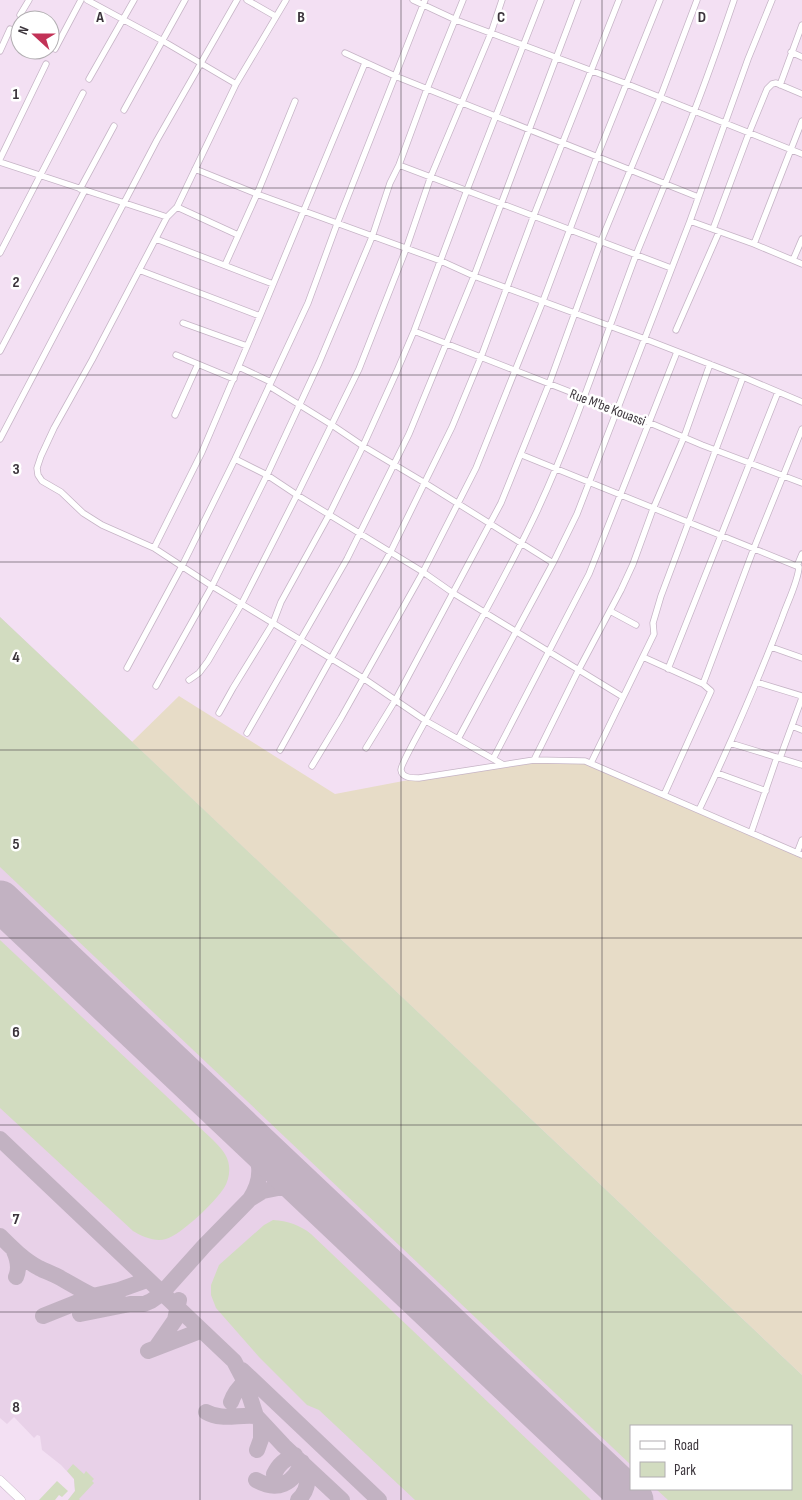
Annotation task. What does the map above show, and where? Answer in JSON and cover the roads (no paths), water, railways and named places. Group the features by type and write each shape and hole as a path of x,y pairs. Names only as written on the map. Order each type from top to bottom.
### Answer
{"main road":[{"path":"0,1480 21,1500"}],"street":[{"path":"60,40 82,0"},
{"path":"87,0 163,41 236,84"},
{"path":"89,79 134,0"},
{"path":"124,110 185,0"},
{"path":"0,439 157,140 238,0"},
{"path":"247,0 275,16"},
{"path":"286,0 236,84 177,207 167,217 54,428 41,456 37,468 38,475 42,481 61,492 83,513 102,525 154,548 212,586 363,678 426,721 502,764"},
{"path":"413,0 425,2 456,20 627,84 802,154"},
{"path":"156,686 212,586 267,475 319,363 372,237 390,183 399,165 463,0"},
{"path":"189,680 199,673 208,661 242,603 359,369 406,249 432,176 491,33 502,0"},
{"path":"219,713 273,623 281,602 329,514 363,446 414,331 541,0"},
{"path":"247,733 348,559 409,434 474,276 578,0"},
{"path":"280,750 390,552 452,427 481,357 534,215 619,0"},
{"path":"312,766 423,572 476,468 516,371 597,157 660,0"},
{"path":"366,748 396,699 501,503 522,455 601,241 660,98 697,0"},
{"path":"734,0 694,112 637,254 584,398 538,508 485,612 400,768 406,776 418,778 534,760 574,760 591,763 799,854 802,840"},
{"path":"458,739 553,563 577,514 690,221 748,59 772,0"},
{"path":"127,668 182,566 235,459 308,303 337,224 425,2"},
{"path":"780,85 802,25"},
{"path":"0,51 10,29"},
{"path":"792,52 802,57"},
{"path":"345,53 395,76 698,197"},
{"path":"154,548 202,452 234,379 365,63"},
{"path":"46,64 0,160 167,217"},
{"path":"676,330 716,230 749,133 767,89 776,83 802,94"},
{"path":"0,253 83,92"},
{"path":"225,265 257,194 295,101"},
{"path":"754,244 802,121"},
{"path":"0,350 114,126"},
{"path":"399,165 671,268"},
{"path":"195,169 710,364 802,402"},
{"path":"177,207 238,236"},
{"path":"690,221 802,264"},
{"path":"156,239 273,284"},
{"path":"793,260 802,239"},
{"path":"139,270 260,316"},
{"path":"183,323 247,346"},
{"name":"Rue M'be Kouassi","path":"414,331 802,482"},
{"path":"493,759 589,574 677,352"},
{"path":"176,355 234,379"},
{"path":"175,415 198,364"},
{"path":"534,760 633,564 653,509 684,437 710,364"},
{"path":"238,368 270,384 363,446 553,563"},
{"path":"591,763 654,634 653,623 743,377"},
{"path":"668,669 778,392"},
{"path":"703,684 754,548 802,429"},
{"path":"522,455 797,566"},
{"path":"235,459 267,475 297,496 360,533 453,593 623,697"},
{"path":"699,810 717,773 771,647 796,580 799,570 797,566 802,554"},
{"path":"796,580 802,583"},
{"path":"610,611 636,625"},
{"path":"771,647 802,658"},
{"path":"643,657 703,684 711,690 664,795"},
{"path":"751,833 802,697 756,682"},
{"path":"792,726 802,730"},
{"path":"730,743 802,765"},
{"path":"717,773 766,791"}]}
